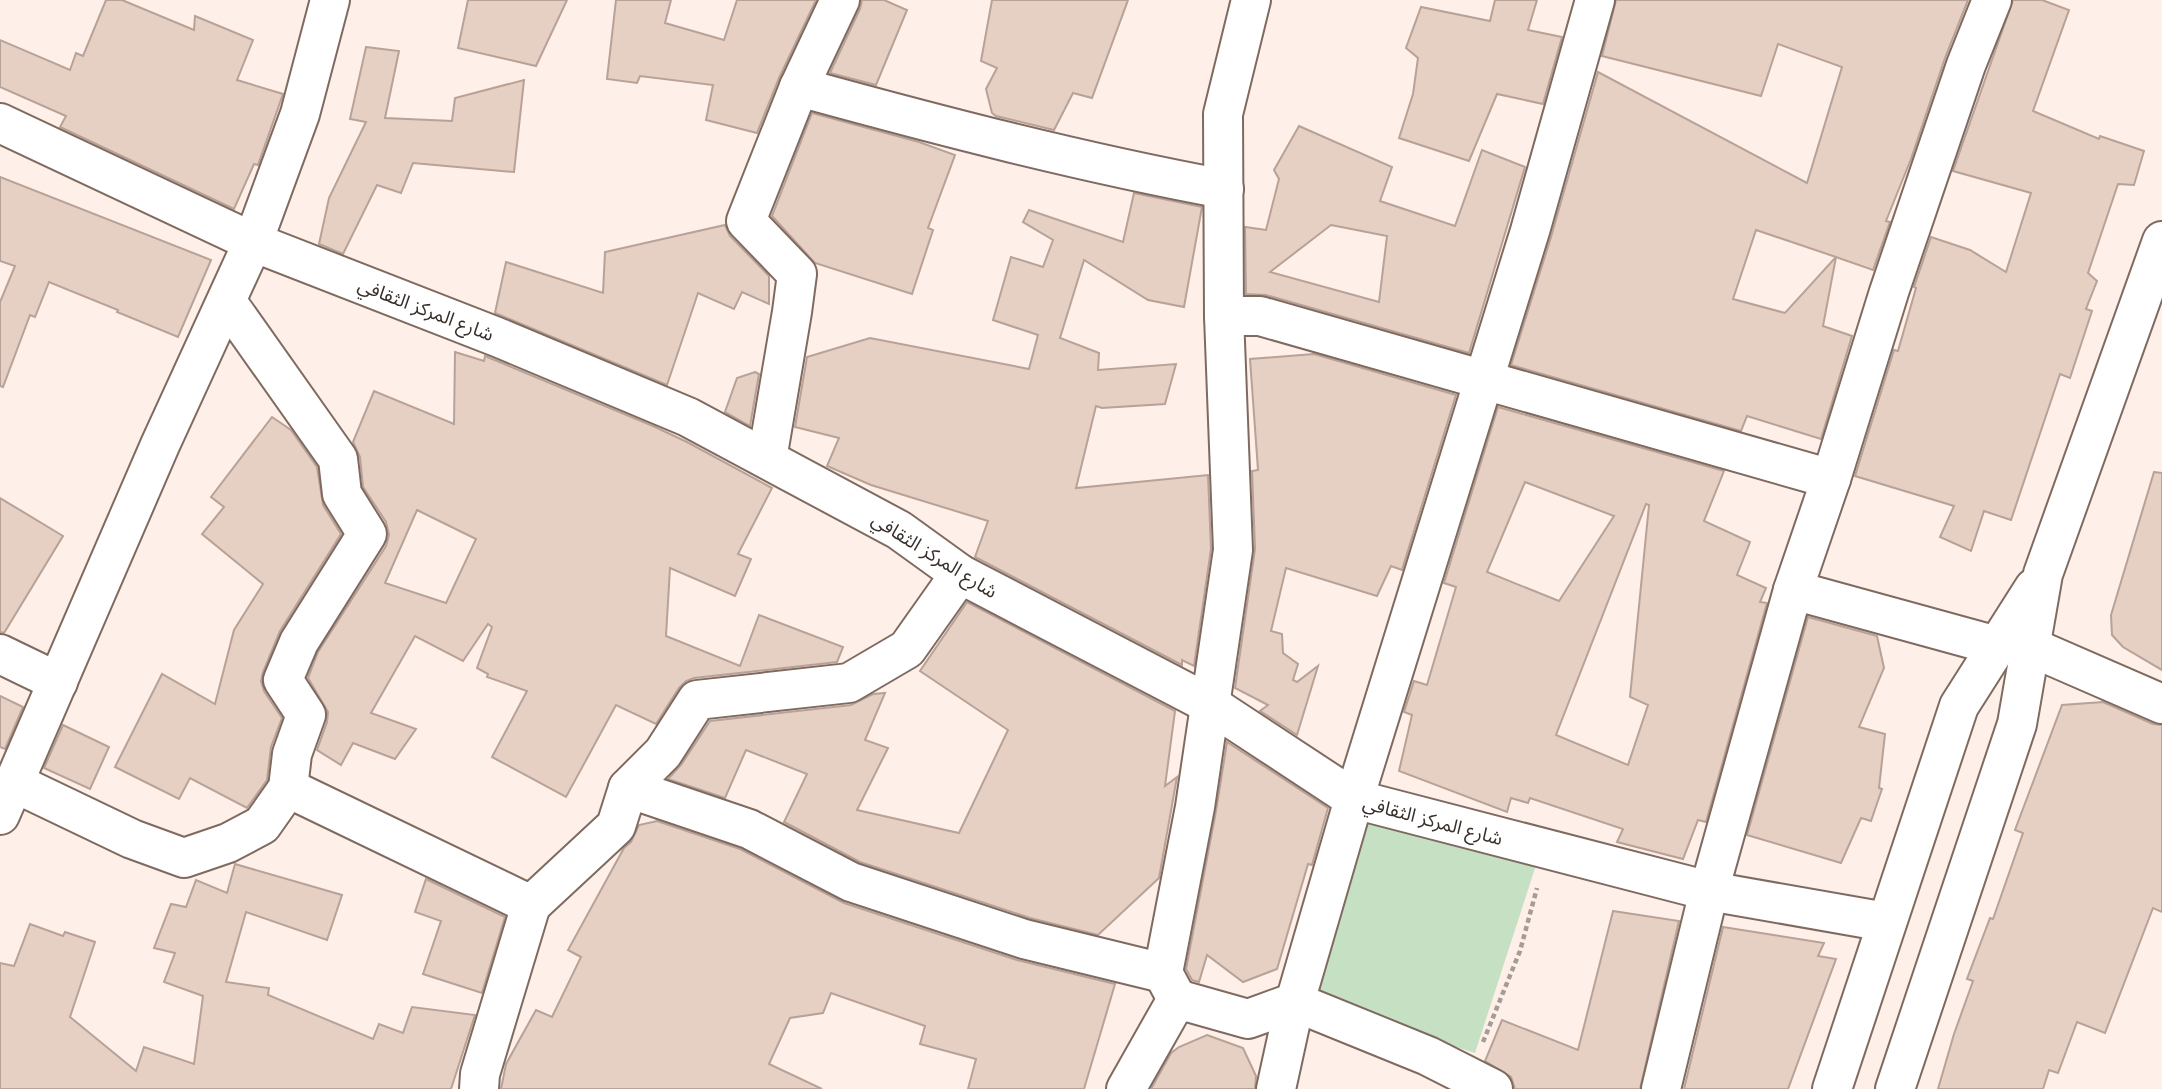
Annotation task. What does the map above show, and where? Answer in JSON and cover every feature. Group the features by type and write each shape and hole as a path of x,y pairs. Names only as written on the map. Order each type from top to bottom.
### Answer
{"street":[{"path":"227,302 338,458 342,494 367,534 299,642 283,680 306,715 292,754 288,788 262,825 228,843 184,858 8,799 160,445 253,242 300,114 330,0"},
{"path":"767,459 797,274 747,221 799,87 839,0"},
{"path":"1126,1089 1170,986 1233,550 1224,316 1223,114 1251,0"},
{"path":"1276,1089 1295,1002 1354,799 1482,378 1530,231 1595,0"},
{"path":"1661,1089 1709,891 1793,590 1966,65 1992,0"},
{"path":"799,87 978,136 1119,169 1224,189"},
{"name":"شارع المركز الثقافي","path":"0,123 253,242 497,337 688,417 899,530 960,574 1211,705 1354,799 1709,891 1886,922"},
{"path":"1832,1089 1959,706 2014,647 2043,574 2162,241"},
{"path":"1224,316 1260,316 1831,479"},
{"path":"479,1089 484,1061 531,905 616,826 628,788 663,753 698,700 849,683 906,649 960,574"},
{"path":"1793,590 2014,647 2162,704"},
{"path":"1895,1089 2017,724 2014,647"},
{"path":"0,654 58,682"},
{"path":"288,788 531,905"},
{"path":"628,788 749,829 851,882 1170,986 1248,1019 1295,1002 1428,1056 1482,1084"}],"path":[{"path":"1482,1084 1492,1018 1520,951 1548,849"}],"green space":[{"path":"1366,804 1538,859 1475,1053 1303,997"}],"building":[{"path":"106,0 122,0 194,30 195,16 253,40 237,80 283,94 258,165 254,164 234,209 60,127 66,116 0,87 0,40 70,70 76,53 83,56"},
{"path":"468,0 567,0 536,66 458,48"},
{"path":"616,0 671,0 665,23 724,40 737,0 816,0 779,78 757,133 706,120 713,85 640,76 637,83 607,79"},
{"path":"862,0 884,0 907,10 876,85 830,73"},
{"path":"992,0 1128,0 1092,98 1073,93 1054,130 992,113 986,89 997,68 981,61"},
{"path":"1495,0 1537,0 1528,30 1562,37 1543,104 1497,94 1469,161 1399,138 1413,94 1418,58 1406,48 1421,7 1490,21"},
{"path":"1616,0 1968,0 1886,221 1890,222 1873,270 1836,257 1823,326 1852,336 1821,439 1747,416 1741,431 1511,365 1598,72 1807,183 1842,67 1778,44 1761,96 1602,56","holes":["1756,230 1836,257 1785,313 1733,299"]},
{"path":"2013,0 2042,0 2069,10 2033,111 2099,139 2100,136 2144,151 2134,185 2118,184 2088,273 2097,281 2086,309 2092,311 2070,378 2060,374 2011,520 1984,511 1971,551 1940,537 1954,506 1855,476 1894,350 1898,351 1916,288 1914,287 1931,237 1970,250 2006,272 2031,193 1953,171"},
{"path":"366,47 399,51 385,118 452,121 455,98 524,80 514,172 413,163 401,193 377,185 343,254 319,244 329,198 366,122 350,119"},
{"path":"812,113 919,142 955,155 928,228 933,230 912,294 815,263 772,216"},
{"path":"1299,126 1392,167 1380,201 1455,226 1482,150 1525,167 1469,353 1266,295 1246,294 1245,227 1266,230 1279,179 1274,170","holes":["1331,225 1387,236 1379,302 1270,272"]},
{"path":"0,177 211,260 178,337 49,282 35,317 30,315 3,387 0,386 0,302 15,266 0,261"},
{"path":"1134,193 1202,207 1184,307 1148,300 1084,260 1060,338 1099,353 1098,370 1176,364 1165,404 1102,408 1096,406 1076,488 1208,475 1211,549 1194,666 1182,660 1182,665 975,557 988,521 871,485 827,466 839,438 795,427 807,357 870,338 1029,369 1038,335 993,320 1011,257 1043,267 1053,240 1023,222 1029,210 1123,242"},
{"path":"725,225 730,236 769,276 769,304 742,292 734,309 698,293 667,385 495,313 506,262 603,293 605,252"},
{"path":"455,352 484,361 485,356 653,426 772,488 738,554 751,559 735,596 670,568 666,636 740,666 759,615 843,647 837,662 694,678 679,688 656,724 616,705 566,797 492,757 527,691 487,677 488,674 477,668 492,627 488,624 463,661 415,636 371,713 416,729 395,759 353,743 341,765 317,750 328,712 308,678 318,652 386,546 389,535 386,522 363,487 360,457 353,442 374,391 454,424","holes":["417,510 476,539 446,603 385,583"]},
{"path":"1314,354 1456,395 1402,570 1391,566 1377,596 1286,568 1271,631 1282,634 1283,653 1298,664 1293,680 1297,682 1318,666 1297,735 1260,711 1268,705 1235,688 1255,549 1252,471 1258,470 1250,359"},
{"path":"755,372 759,374 750,426 725,412 737,378"},
{"path":"1498,407 1724,471 1704,521 1750,542 1737,575 1766,588 1760,602 1767,603 1706,822 1698,820 1683,859 1617,842 1623,829 1530,798 1528,803 1511,798 1507,812 1399,771 1412,715 1404,712 1414,681 1427,685 1456,587 1444,583","holes":["1525,482 1614,516 1559,601 1487,572","1646,504 1649,505 1630,697 1648,705 1628,765 1556,735"]},
{"path":"272,417 291,430 317,467 323,505 341,534 280,631 263,672 261,681 264,691 282,718 271,747 267,780 247,808 190,778 179,799 115,767 162,674 215,704 234,630 263,584 202,534 224,507 211,497"},
{"path":"2154,472 2162,473 2162,670 2123,647 2112,635 2111,615"},
{"path":"0,498 63,536 4,633 0,632"},
{"path":"967,602 1175,711 1165,786 1177,777 1159,878 1098,935 1030,918 860,862 784,822 807,774 746,750 725,798 668,779 681,765 710,721 851,705 873,694 885,693 865,740 888,748 857,810 959,833 1008,730 920,671"},
{"path":"1808,617 1877,636 1884,668 1859,727 1885,734 1879,788 1882,789 1871,821 1861,818 1841,863 1747,835"},
{"path":"0,696 23,707 5,749 0,747"},
{"path":"2103,702 2153,724 2162,725 2162,912 2153,908 2105,1033 2077,1022 2058,1073 2049,1070 2043,1089 1938,1089 1973,981 1967,979 1990,918 1993,919 2023,833 2015,830 2062,705"},
{"path":"63,725 109,747 90,789 44,768"},
{"path":"1227,742 1328,808 1312,865 1308,864 1277,969 1243,982 1207,955 1199,982 1192,980 1186,969"},
{"path":"657,821 740,849 844,903 1017,960 1115,984 1084,1089 968,1089 976,1059 920,1044 925,1026 831,993 823,1013 790,1018 769,1064 822,1089 501,1089 506,1064 536,1010 552,1017 581,957 568,950 624,848 631,842 639,825"},
{"path":"235,864 342,895 327,940 246,912 226,982 269,988 268,995 373,1039 379,1024 403,1033 412,1007 475,1015 451,1089 0,1089 0,963 14,966 30,924 63,936 65,932 95,942 70,1017 136,1071 144,1047 194,1064 203,996 164,982 175,953 154,948 171,904 186,907 196,880 227,893"},
{"path":"426,879 505,917 482,993 423,974 441,921 415,912"},
{"path":"1613,911 1679,921 1640,1089 1515,1089 1511,1077 1485,1061 1502,1020 1578,1050"},
{"path":"1723,927 1824,943 1818,956 1836,959 1788,1089 1684,1089"},
{"path":"1207,1035 1243,1048 1256,1076 1255,1089 1151,1089 1171,1053"}]}
